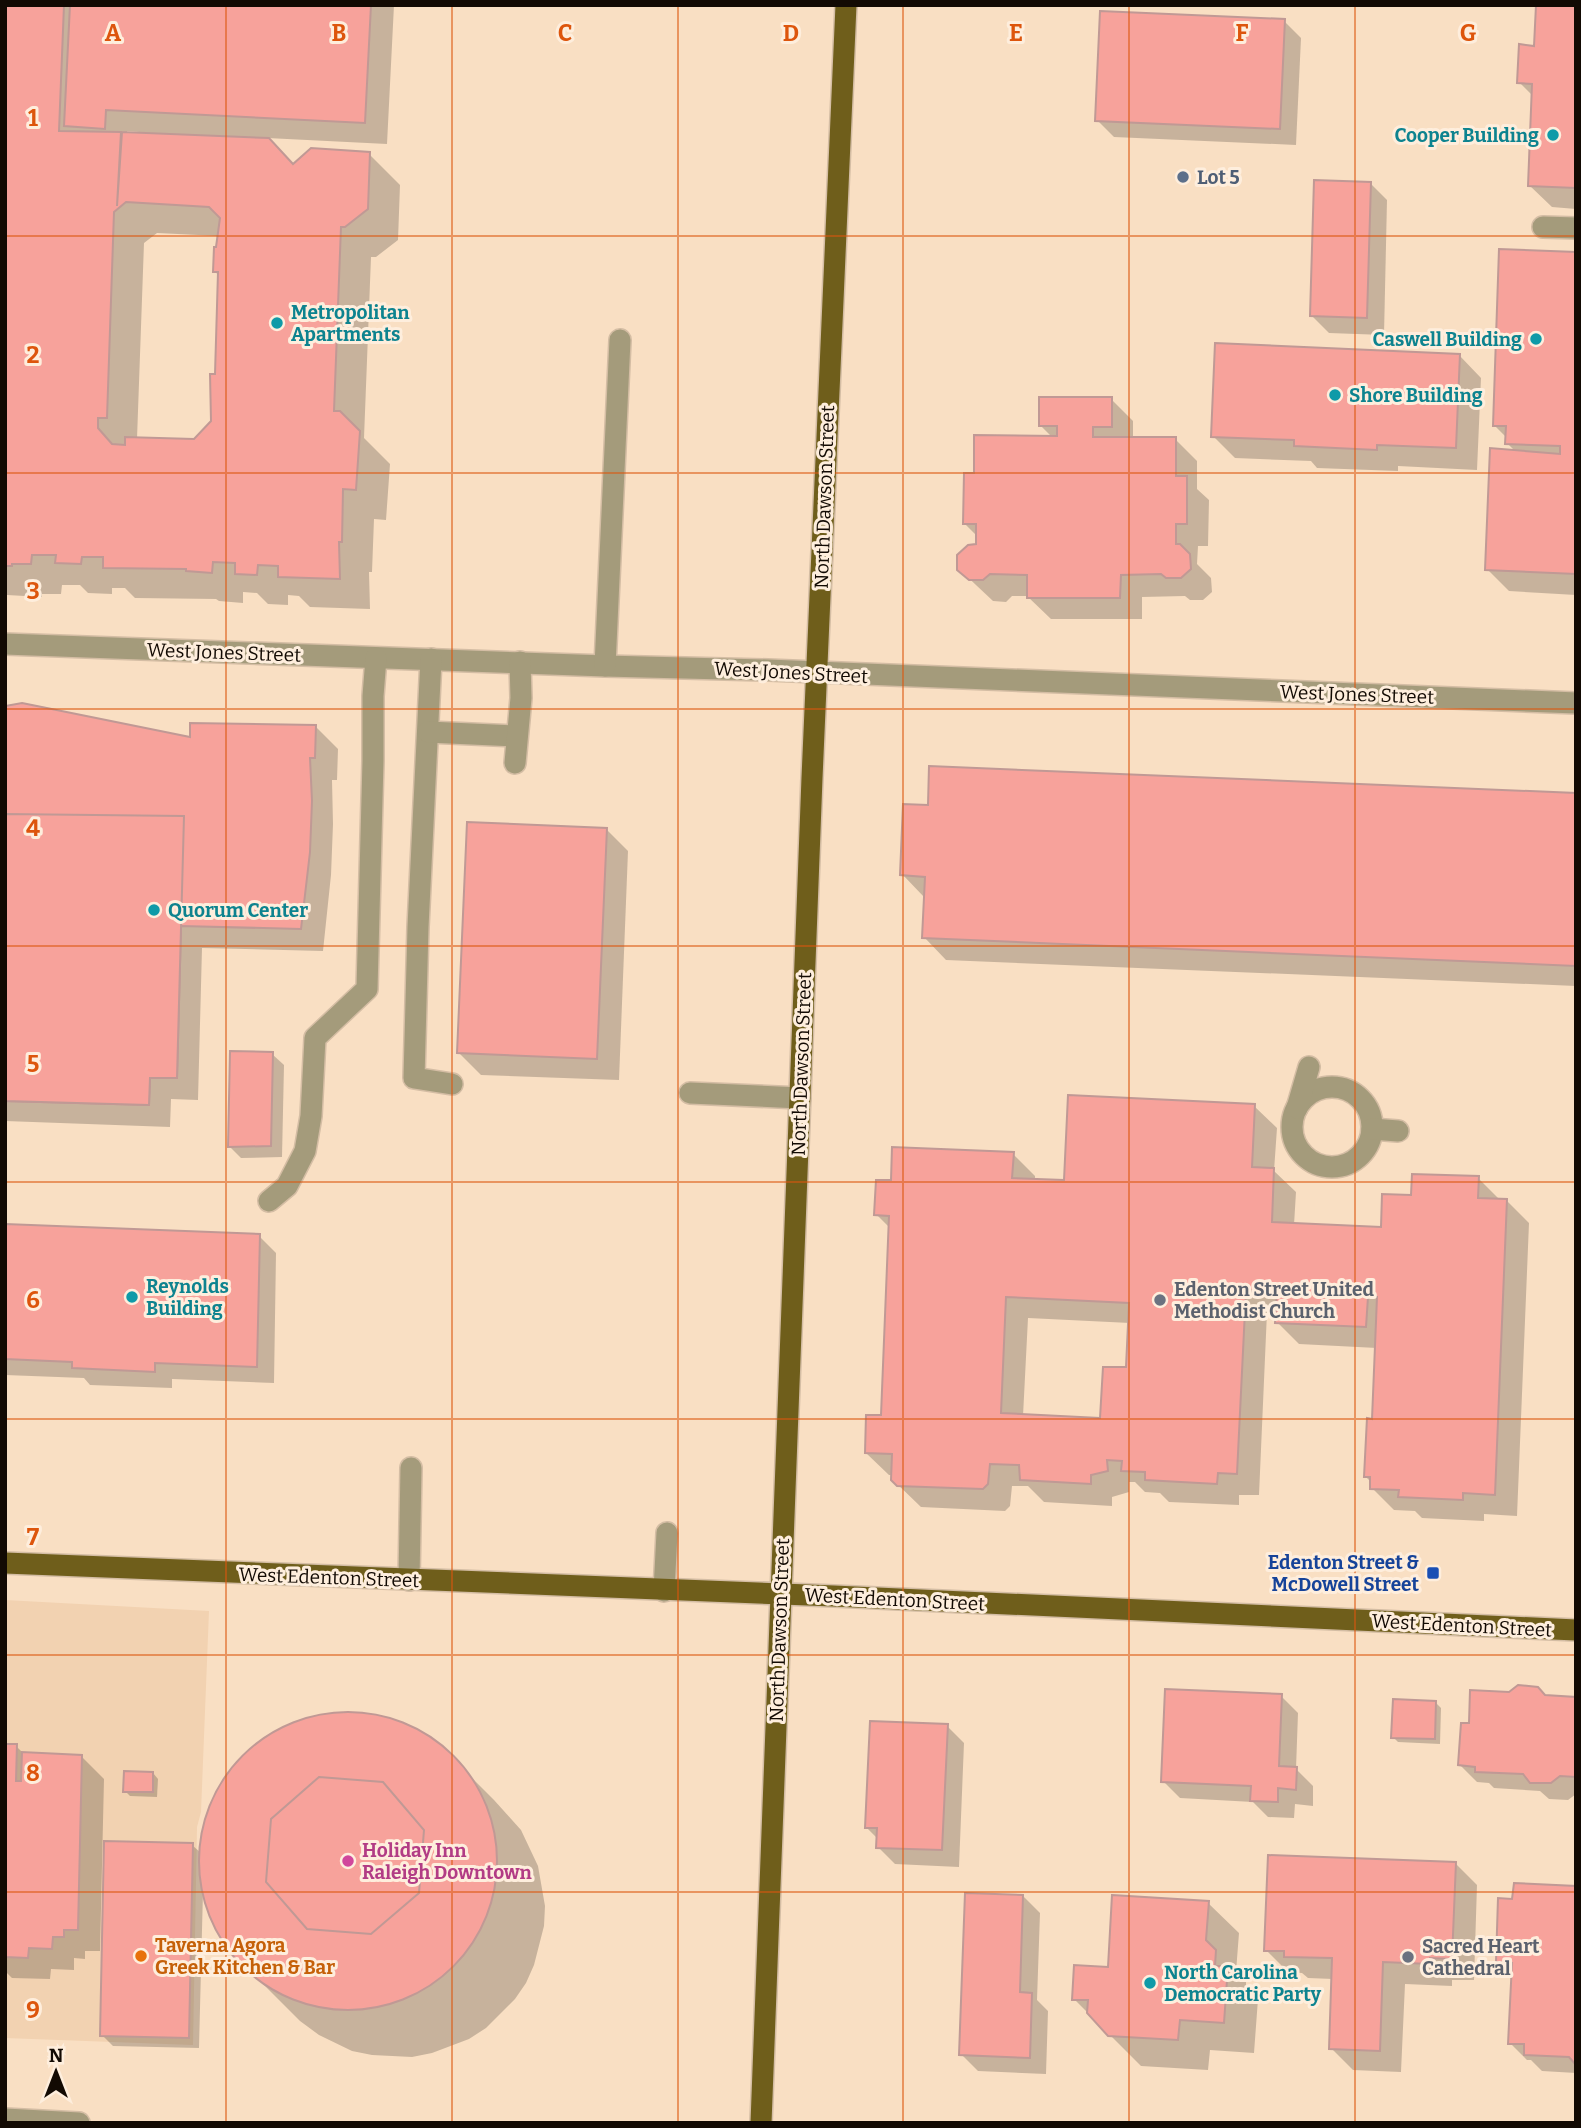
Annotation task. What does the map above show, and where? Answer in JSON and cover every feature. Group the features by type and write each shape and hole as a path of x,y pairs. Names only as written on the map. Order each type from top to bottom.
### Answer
{"main road":[{"name":"North Dawson Street","path":"761,2123 816,673 846,5"},
{"name":"West Edenton Street","path":"5,1563 1576,1630"}],"street":[{"path":"1543,227 1576,228"},
{"path":"605,666 620,340"},
{"name":"West Jones Street","path":"5,644 1576,703"},
{"path":"269,1201 287,1186 305,1151 311,1116 315,1038 367,989 376,658"},
{"path":"431,659 418,927 414,1078 452,1084"},
{"path":"515,763 521,698 520,662"},
{"path":"428,732 517,736"},
{"path":"1296,1111 1311,1093 1324,1088 1352,1092 1370,1113 1372,1129 1368,1144 1360,1156 1347,1165 1338,1167 1313,1162 1302,1153 1292,1127 1296,1111 1309,1066"},
{"path":"690,1093 800,1098"},
{"path":"1372,1129 1398,1131"},
{"path":"409,1580 411,1468"},
{"path":"664,1591 667,1533"},
{"path":"5,2119 79,2123"}],"shaded area":[{"path":"5,1600 209,1611 201,1812 197,1827 193,2045 5,2038"}],"building":[{"name":"Metropolitan Apartments","path":"5,5 64,5 59,131 121,132 117,206 122,132 269,138 293,164 311,148 370,152 368,209 345,227 341,227 334,411 340,411 360,431 356,490 343,489 342,542 339,542 340,579 278,577 278,566 258,565 257,575 235,574 235,563 213,562 212,573 186,569 103,568 103,557 82,557 81,564 55,563 56,555 32,555 31,564 5,566","holes":["126,202 209,207 220,218 214,247 213,272 218,272 215,374 210,374 211,421 194,439 125,437 125,445 112,444 98,428 98,418 107,418 114,212"]},
{"path":"70,5 371,5 365,123 106,110 105,129 64,126"},
{"name":"Cooper Building","path":"1536,5 1576,5 1576,188 1528,186 1532,84 1517,83 1519,44 1534,46"},
{"path":"1100,11 1285,19 1280,129 1095,121"},
{"path":"1314,180 1371,182 1367,318 1310,316"},
{"name":"Caswell Building","path":"1499,249 1576,252 1576,574 1485,570 1490,448 1560,454 1560,446 1505,444 1506,426 1493,426"},
{"name":"Shore Building","path":"1215,343 1460,354 1456,448 1377,445 1377,450 1294,446 1294,440 1211,437"},
{"path":"1039,397 1112,397 1112,427 1093,427 1093,437 1176,437 1176,476 1187,476 1187,524 1176,524 1176,544 1180,544 1190,554 1191,569 1181,578 1166,578 1161,574 1121,575 1120,598 1027,598 1027,575 990,574 983,580 969,580 957,570 957,555 968,545 976,544 976,524 963,524 964,473 974,473 974,435 1057,436 1057,426 1039,426"},
{"name":"Quorum Center","path":"22,703 190,737 190,723 316,725 315,758 310,758 310,852 301,929 181,926 177,1078 150,1078 149,1105 5,1101 5,706"},
{"path":"929,766 1576,793 1576,966 922,938 925,877 900,875 903,804 928,805"},
{"path":"5,814 184,816 177,1078 150,1078 149,1105 5,1101"},
{"path":"467,822 607,828 597,1059 457,1053"},
{"path":"230,1051 273,1052 271,1146 228,1147"},
{"name":"Edenton Street United Methodist Church","path":"1068,1095 1255,1104 1252,1167 1274,1168 1272,1222 1381,1227 1382,1194 1411,1195 1412,1174 1479,1176 1478,1198 1507,1199 1495,1495 1463,1493 1463,1500 1398,1497 1399,1490 1370,1489 1370,1477 1364,1477 1367,1418 1372,1419 1377,1297 1368,1297 1366,1327 1275,1323 1277,1292 1246,1290 1237,1474 1218,1473 1217,1484 1145,1480 1145,1472 1121,1471 1122,1461 1107,1460 1108,1471 1091,1475 1091,1484 1020,1480 1019,1465 990,1464 988,1484 983,1489 897,1486 891,1480 892,1454 865,1453 866,1415 881,1415 889,1216 874,1215 876,1180 891,1180 892,1147 1014,1152 1012,1178 1064,1180","holes":["1006,1297 1129,1303 1126,1367 1103,1367 1100,1418 1001,1413"]},
{"name":"Reynolds Building","path":"5,1224 260,1234 257,1367 155,1363 155,1372 72,1368 72,1362 5,1359"},
{"path":"1518,1685 1538,1687 1545,1695 1576,1697 1576,1777 1560,1776 1551,1783 1530,1783 1523,1774 1475,1772 1475,1767 1458,1765 1461,1723 1469,1723 1470,1690 1509,1692"},
{"path":"1165,1689 1282,1694 1279,1766 1297,1767 1296,1790 1278,1788 1278,1802 1250,1801 1251,1786 1161,1782"},
{"path":"1393,1699 1436,1701 1435,1739 1391,1738"},
{"name":"Holiday Inn Raleigh Downtown","path":"348,1712 377,1715 405,1724 431,1737 453,1756 472,1778 485,1804 494,1832 497,1861 494,1890 485,1918 472,1944 453,1966 431,1985 405,1998 377,2007 348,2010 319,2007 291,1998 265,1985 243,1966 224,1944 211,1918 202,1890 199,1861 202,1832 211,1804 224,1778 243,1756 265,1737 291,1724 319,1715"},
{"path":"870,1721 948,1724 942,1850 876,1848 877,1828 865,1828"},
{"path":"5,1744 17,1744 16,1781 21,1781 22,1752 82,1755 78,1930 64,1930 64,1937 53,1937 52,1949 29,1948 28,1958 5,1957"},
{"path":"124,1771 153,1772 153,1792 123,1792"},
{"path":"319,1777 383,1782 424,1830 419,1893 371,1934 307,1929 266,1882 271,1819"},
{"path":"104,1841 193,1843 189,2038 100,2036"},
{"path":"1268,1855 1456,1862 1452,1959 1430,1958 1430,1964 1383,1962 1380,2051 1329,2049 1332,1958 1284,1957 1284,1951 1264,1951"},
{"path":"1514,1883 1576,1886 1576,2065 1569,2057 1524,2055 1524,2044 1508,2044 1512,1963 1496,1962 1498,1898 1512,1899"},
{"path":"965,1893 1023,1895 1020,1992 1032,1993 1030,2058 959,2055"},
{"name":"North Carolina Democratic Party","path":"1112,1895 1209,1901 1206,1940 1216,1950 1215,1966 1228,1966 1224,2023 1180,2020 1178,2040 1108,2036 1087,2013 1088,2000 1072,2000 1074,1965 1108,1967"}],"place":[{"name":"Cooper Building","path":"1553,135"},
{"name":"Lot 5","path":"1183,177"},
{"name":"Metropolitan Apartments","path":"277,323"},
{"name":"Caswell Building","path":"1536,339"},
{"name":"Shore Building","path":"1335,395"},
{"name":"Quorum Center","path":"154,910"},
{"name":"Reynolds Building","path":"132,1297"},
{"name":"Edenton Street United Methodist Church","path":"1160,1300"},
{"name":"Edenton Street & McDowell Street","path":"1433,1573"},
{"name":"Holiday Inn Raleigh Downtown","path":"348,1861"},
{"name":"Taverna Agora Greek Kitchen & Bar","path":"141,1956"},
{"name":"Sacred Heart Cathedral","path":"1408,1957"},
{"name":"North Carolina Democratic Party","path":"1150,1983"}]}
